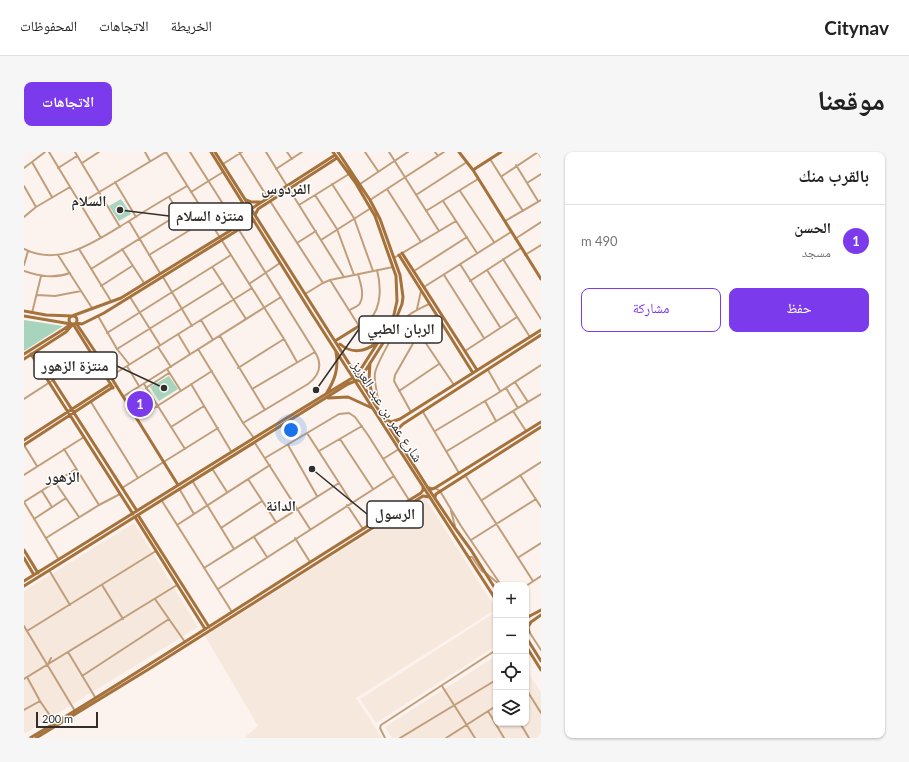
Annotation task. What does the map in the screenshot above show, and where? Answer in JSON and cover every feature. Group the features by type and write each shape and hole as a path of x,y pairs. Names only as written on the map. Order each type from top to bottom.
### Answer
{"street":[{"path":"24,168 45,152"},
{"path":"49,152 101,238"},
{"path":"75,152 120,227"},
{"path":"82,163 99,152"},
{"path":"145,152 150,161"},
{"path":"81,203 166,152 284,338 297,362"},
{"path":"190,152 237,226"},
{"name":"شارع عمر بن عبد العزيز","path":"211,152 372,408 493,596"},
{"name":"شارع عمر بن عبد العزيز","path":"215,152 375,402 435,499 471,550 493,585"},
{"path":"223,164 240,152 323,283"},
{"path":"266,152 344,277"},
{"path":"287,152 292,159"},
{"path":"276,169 302,152"},
{"path":"24,586 136,514 178,485 254,438 355,380 360,379 392,329 402,304 402,282 380,219 360,184 338,152"},
{"path":"365,152 378,172"},
{"path":"388,152 439,231"},
{"path":"360,184 408,152"},
{"path":"435,152 438,156"},
{"path":"370,200 444,152"},
{"path":"460,152 473,170 510,232 541,279"},
{"path":"473,170 501,152"},
{"path":"502,176 538,152 541,156"},
{"path":"24,311 46,315 72,316 120,298 254,221 258,209 269,199 335,155 349,174 370,208 381,231 397,284 397,301 393,319 355,380"},
{"path":"58,168 77,156"},
{"path":"490,159 523,210"},
{"path":"32,162 52,196"},
{"path":"416,195 467,162"},
{"path":"504,222 540,201 516,166"},
{"path":"191,192 223,172"},
{"path":"299,205 349,174"},
{"path":"527,183 541,174"},
{"path":"426,212 478,179"},
{"path":"115,182 136,217"},
{"path":"332,184 354,218 374,271"},
{"path":"24,186 25,191 36,207"},
{"path":"24,249 50,256 78,250 120,227 187,186"},
{"path":"24,217 52,196 70,187"},
{"path":"387,189 421,242"},
{"path":"460,191 494,242"},
{"path":"315,195 337,229 354,275"},
{"path":"169,197 190,230"},
{"path":"244,199 251,202 263,201"},
{"path":"24,316 73,324 82,324 130,297 219,236 249,219 251,208 269,199"},
{"path":"443,201 477,253"},
{"path":"321,240 370,208"},
{"path":"91,269 179,214"},
{"path":"149,255 208,219"},
{"path":"394,258 456,220"},
{"path":"128,221 192,326"},
{"path":"515,239 541,222"},
{"path":"239,230 315,352 320,364 316,378 243,423"},
{"path":"297,243 316,231"},
{"path":"424,287 510,232"},
{"path":"414,271 467,237"},
{"path":"525,255 541,245"},
{"path":"470,281 521,248"},
{"path":"122,249 144,284"},
{"path":"78,250 112,302"},
{"path":"24,265 28,251"},
{"path":"401,254 414,271 477,370"},
{"path":"401,254 421,291 473,373"},
{"path":"58,255 92,308"},
{"path":"107,333 232,255"},
{"path":"504,259 541,318"},
{"path":"249,284 280,263"},
{"path":"460,264 500,327"},
{"path":"101,286 133,266"},
{"path":"305,294 330,280 393,267"},
{"path":"213,268 246,320"},
{"path":"377,270 379,278 379,300 371,318 335,340 342,347 357,352 372,347 379,341"},
{"path":"487,270 530,337"},
{"path":"24,271 41,276 61,276 70,273"},
{"path":"350,310 360,304 361,301 362,291 358,274"},
{"path":"443,275 484,338"},
{"path":"32,313 41,276"},
{"path":"330,280 359,326"},
{"path":"117,349 182,310 223,283"},
{"path":"111,376 252,288"},
{"path":"37,294 55,296 81,291"},
{"path":"417,309 421,291"},
{"path":"130,297 171,366"},
{"path":"124,396 281,297"},
{"path":"377,407 379,396 375,374 378,362 401,323 417,309 429,304"},
{"path":"24,359 66,332 76,319 72,316"},
{"path":"72,316 69,320 111,376 113,388"},
{"path":"98,316 139,386"},
{"path":"465,351 517,317"},
{"path":"202,320 213,340"},
{"path":"411,412 394,381 395,375 419,333 440,320"},
{"path":"401,323 419,333 454,385"},
{"path":"24,354 73,324"},
{"path":"386,420 391,422 396,421 541,330"},
{"path":"178,334 190,354"},
{"path":"397,438 397,430 400,427 541,335"},
{"path":"219,336 265,410"},
{"path":"238,368 284,338"},
{"path":"198,349 243,423 254,438"},
{"path":"326,397 336,374 338,361 336,350"},
{"path":"35,352 122,488 156,551 177,585 208,628"},
{"path":"252,389 315,352"},
{"path":"31,354 120,494 136,514 208,628"},
{"path":"24,399 95,354"},
{"path":"95,354 113,383 117,385 124,396 178,485"},
{"path":"370,363 369,387 375,402"},
{"path":"399,391 440,364"},
{"path":"435,431 541,365"},
{"path":"167,369 181,391"},
{"path":"487,369 500,391"},
{"path":"137,419 212,371"},
{"path":"146,388 169,373"},
{"path":"515,382 528,402"},
{"path":"73,411 89,398 113,383"},
{"path":"144,384 185,449"},
{"path":"191,384 232,452"},
{"path":"24,440 117,385"},
{"path":"506,388 518,408"},
{"path":"447,451 541,394"},
{"path":"24,581 136,514 162,501 200,478 326,397 348,397 372,408"},
{"path":"89,398 90,402 138,478"},
{"path":"484,401 496,421"},
{"path":"171,427 204,406"},
{"path":"513,411 526,431"},
{"path":"423,412 459,473"},
{"path":"38,466 24,445 69,413"},
{"path":"265,458 340,414 349,413 355,417 362,426 409,500"},
{"path":"396,421 397,425 400,427"},
{"path":"428,488 435,488 541,422"},
{"path":"319,451 362,426"},
{"path":"435,499 435,494 541,427"},
{"path":"122,488 218,428"},
{"path":"510,447 526,434 526,431"},
{"path":"307,433 352,502"},
{"path":"24,475 84,437"},
{"path":"340,439 373,489"},
{"path":"255,443 310,529"},
{"path":"288,445 318,496"},
{"path":"64,449 99,505"},
{"path":"383,459 399,449"},
{"path":"482,500 541,462"},
{"path":"177,525 270,465"},
{"path":"59,560 24,502 76,469"},
{"path":"213,470 227,493"},
{"path":"199,472 198,476 200,478"},
{"path":"465,475 533,581"},
{"path":"520,475 541,507"},
{"path":"218,589 295,538 394,476"},
{"path":"190,478 193,479 192,482 234,549"},
{"path":"248,479 276,522"},
{"path":"55,482 79,518"},
{"path":"204,568 339,482"},
{"path":"36,738 422,492 423,487"},
{"path":"435,488 440,491 498,582"},
{"path":"180,490 194,514"},
{"path":"42,491 52,507"},
{"path":"46,538 99,505 120,494"},
{"path":"30,738 96,699 185,642 423,496 429,497"},
{"path":"34,519 66,498"},
{"path":"470,540 536,499"},
{"path":"398,512 410,502 409,500"},
{"path":"162,501 232,612"},
{"path":"221,528 262,501"},
{"path":"347,505 362,529"},
{"path":"450,508 456,529"},
{"path":"254,537 267,557"},
{"path":"295,538 310,562"},
{"path":"519,557 541,543"},
{"path":"24,550 36,574"},
{"path":"27,631 156,551"},
{"path":"468,558 472,557 481,570 496,582"},
{"path":"24,558 36,574"},
{"path":"49,570 70,605"},
{"path":"529,584 541,576"},
{"path":"102,585 122,619"},
{"path":"24,679 177,585"},
{"path":"155,599 185,642"},
{"path":"529,617 541,610"},
{"path":"541,615 531,622 528,627 541,650"},
{"path":"82,676 169,619"},
{"path":"24,626 75,711"},
{"path":"529,642 541,661"},
{"path":"529,651 541,670"},
{"path":"68,652 96,699"},
{"path":"385,738 380,728 381,725 493,652"},
{"path":"47,665 51,658"},
{"path":"27,677 55,723"},
{"path":"400,738 493,682"},
{"path":"442,686 475,738"},
{"path":"527,690 541,713"},
{"path":"24,710 40,700"},
{"path":"446,738 493,708"},
{"path":"488,711 504,738"},
{"path":"522,726 529,738"}],"shaded area":[{"path":"425,498 493,604 493,611 356,698 382,738 244,738 258,726 205,636"},
{"path":"134,523 198,627 24,734 24,591"},
{"path":"493,614 493,648 376,723 360,699"},
{"path":"493,658 493,726 529,726 529,674 541,693 541,738 392,738 385,727"}],"green space":[{"path":"121,199 131,214 119,221 109,206"},
{"path":"24,320 63,326 24,351"},
{"path":"169,376 178,389 159,401 150,387"}],"place":[{"name":"منتزه السلام","path":"120,210"},
{"name":"منتزة الزهور","path":"164,388"},
{"name":"الربان الطبي","path":"316,390"},
{"name":"الحسن","path":"140,404"},
{"name":"الرسول","path":"312,469"}],"district":[{"name":"الفردوس","path":"286,188"},
{"name":"السلام","path":"89,200"},
{"name":"الزهور","path":"63,476"},
{"name":"الدانة","path":"281,505"}]}
